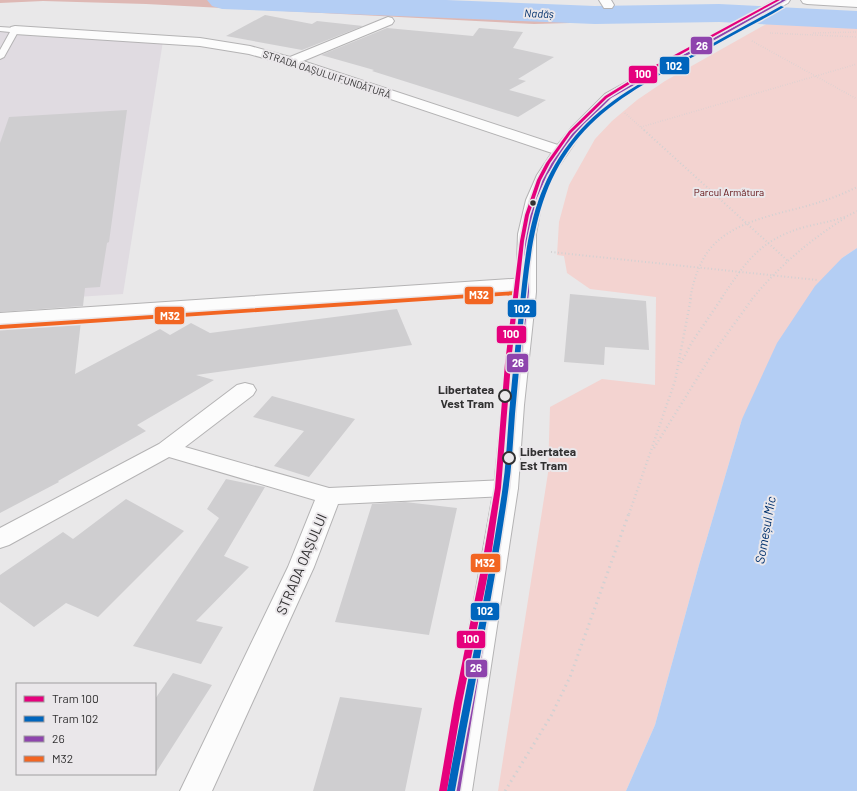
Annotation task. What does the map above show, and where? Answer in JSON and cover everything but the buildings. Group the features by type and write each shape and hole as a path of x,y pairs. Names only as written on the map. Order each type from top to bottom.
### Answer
{"street":[{"path":"808,0 857,3"},
{"path":"456,791 506,488 526,284 528,234 534,200 545,175 561,151 576,131 610,97 781,2"},
{"path":"291,61 388,21"},
{"name":"STRADA OAȘULUI FUNDĂTURĂ","path":"15,30 200,42 250,50 291,61 561,151"},
{"path":"0,318 146,310 500,285 516,291 526,284"},
{"path":"0,539 167,449 245,390"},
{"path":"167,449 330,496 506,488"},
{"name":"STRADA OAȘULUI","path":"196,791 301,567 330,496"}],"lane":[{"path":"0,29 15,30 0,57"}],"path":[{"path":"766,32 857,37"},
{"path":"795,33 857,32"},
{"path":"750,40 857,99"},
{"path":"641,127 857,64"},
{"path":"623,112 788,262"},
{"path":"680,367 698,268 707,252 734,230 754,220 785,210 836,198 857,187"},
{"path":"651,454 711,356 751,299 772,276 823,231 857,211"},
{"path":"505,791 558,703 578,658 651,454 680,367 692,342 740,272 760,248 781,235 804,227 845,218"},
{"path":"557,252 817,280"}],"shaded area":[{"path":"0,0 294,0 579,13 750,6 793,9 774,20 713,19 534,24 146,4 43,1 0,3"},
{"path":"0,30 163,41 123,294 0,302"}],"green space":[{"name":"Parcul Armătura","path":"793,9 857,14 857,248 842,258 742,419 699,565 655,725 626,791 498,791 548,473 550,407 602,379 655,385 656,297 590,289 567,273 564,256 557,255 559,222 569,185 595,139 612,121 637,100 665,81"}],"water":[{"name":"Someșul Mic","path":"857,248 857,791 626,791 655,725 699,565 742,419 777,343 815,286 842,258"}],"waterway":[{"name":"Nadăș","path":"222,0 595,15 719,13 857,20"}],"tram line":[{"name":"100","path":"443,791 458,703 486,564 498,488 508,363 522,241 527,215 539,180 548,163 570,132 606,97 653,68 778,0"},
{"name":"102","path":"451,791 486,604 508,472 516,371 528,255 536,214 551,175 577,137 589,124 615,102 643,83 782,7"}],"transit line":[{"name":"26","path":"456,791 506,488 513,405 526,292 527,234 534,200 545,175 561,151 576,131 610,97 784,0"},
{"name":"M32","path":"0,327 517,293 498,487 448,790"}],"place":[{"name":"Libertatea Vest Tram","path":"505,396"},
{"name":"Libertatea Est Tram","path":"509,458"}]}
